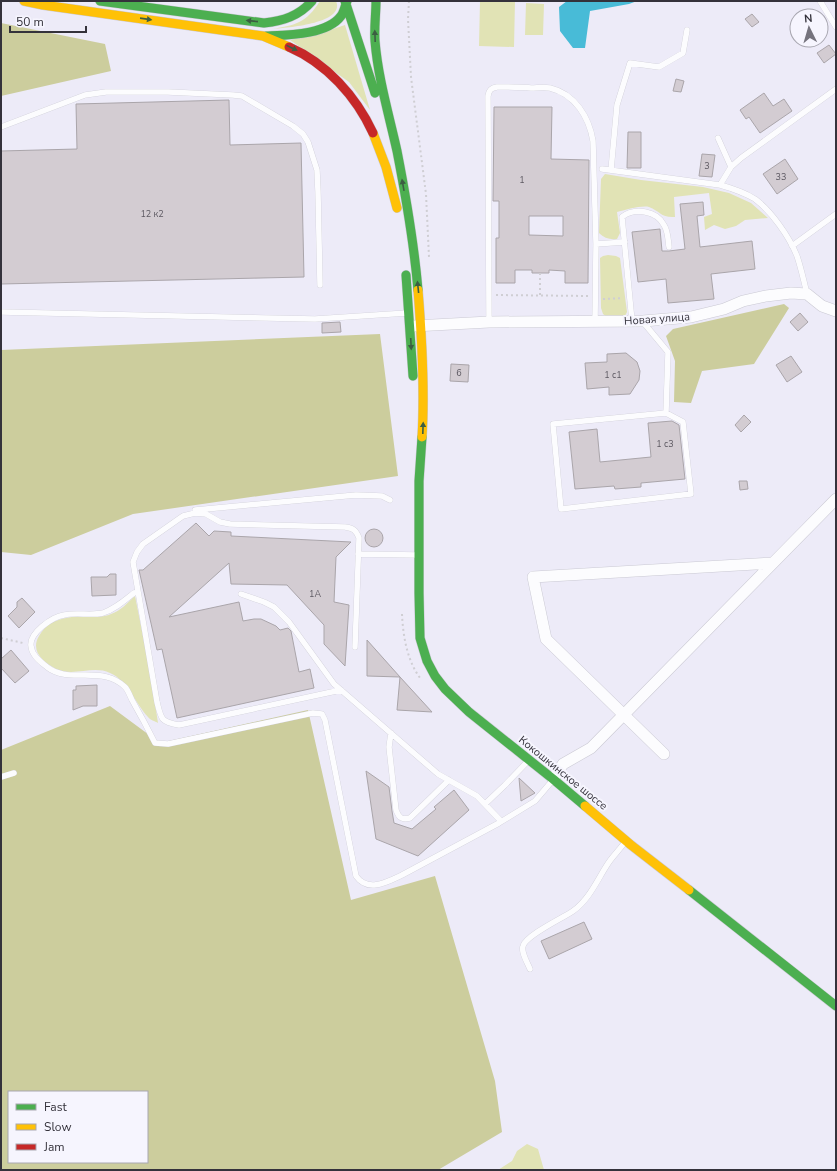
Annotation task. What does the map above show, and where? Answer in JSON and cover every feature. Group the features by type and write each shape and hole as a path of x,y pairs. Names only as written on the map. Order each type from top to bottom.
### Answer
{"main road":[{"path":"24,1 43,5 263,36 300,33 328,26 341,16 348,2"},
{"path":"100,1 264,23 280,22 290,18 301,12 312,1"},
{"path":"376,1 375,39 377,56 414,245 419,293 415,326 413,384"},
{"path":"348,2 389,116"},
{"path":"348,2 372,84 384,137 399,219"},
{"path":"263,36 288,46 307,56 325,68 343,86 366,118 378,145 397,208"},
{"path":"406,268 409,313 415,326 423,368 424,408 419,481"},
{"path":"414,413 415,450 419,481"},
{"name":"Кокошкинское шоссе","path":"419,481 420,638 424,653 431,669 445,689 457,701 626,841 836,1006"}],"street":[{"name":"Новая улица","path":"415,326 469,322 638,322 691,317 724,309 743,301 766,296 791,293 807,294"},
{"path":"807,294 822,306 836,311"},
{"path":"553,779 562,764 591,748 836,498"},
{"path":"664,754 546,640 533,578 606,572 772,563"}],"lane":[{"path":"820,1 836,27"},
{"path":"611,170 617,105 630,64 660,67 683,53 687,30"},
{"path":"489,322 488,96 489,91 497,87 548,88 564,93 575,102 583,112 589,126 593,141 596,244 595,322"},
{"path":"720,185 731,166 836,88"},
{"path":"1,127 85,95 106,92 168,92 242,96 293,126 303,134 308,142 317,170 320,285"},
{"path":"718,138 731,166"},
{"path":"602,169 720,185 754,199 764,207 780,226 792,246 807,294"},
{"path":"666,413 668,352 638,322 630,298 622,217 627,213 647,212 661,220 666,226 669,247"},
{"path":"792,246 836,214"},
{"path":"596,244 625,242"},
{"path":"1,312 315,319 409,313"},
{"path":"666,413 683,422 691,494 561,509 553,424 666,413"},
{"path":"188,511 356,495 382,496 390,500"},
{"path":"341,690 179,725 170,724 163,720 159,712 157,702 133,562 136,552 143,544 183,516 195,513 206,514 220,522 230,524 352,528 356,531 359,538 355,647"},
{"path":"358,554 419,555"},
{"path":"134,593 121,604 104,612 96,614 63,615 55,618 44,625 33,638 30,645 33,654 40,662 50,669 62,674 105,676 114,680 125,688 156,743 168,744 312,713 322,714 325,720 356,876 360,881 366,884 375,885 389,881 502,821 535,801 553,779"},
{"path":"241,594 274,607 289,622 334,684 438,774 472,793 502,821"},
{"path":"391,733 389,746 396,810 398,816 405,820 410,818 449,780"},
{"path":"485,804 529,760"},
{"path":"1,777 14,773"},
{"path":"530,969 522,950 523,945 527,940 573,911 583,902 610,861 626,841"}],"path":[{"path":"409,1 408,20 411,77 426,194 429,263"},
{"path":"540,273 540,295"},
{"path":"488,295 591,296 600,299 630,298"},
{"path":"1,638 30,645"}],"green space":[{"path":"320,1 336,1 337,9 332,15 324,20 301,26 272,29 300,22 310,14"},
{"path":"480,1 515,1 514,47 479,46"},
{"path":"526,3 544,4 543,35 525,35"},
{"path":"1,23 105,44 111,71 1,96"},
{"path":"345,25 370,110 349,82 290,40 312,36"},
{"path":"605,174 641,180 703,187 729,193 751,203 768,218 745,220 736,226 725,229 714,225 705,230 704,217 712,214 709,193 674,197 675,217 664,215 649,207 633,208 617,212 620,233 617,239 607,238 599,233 601,179"},
{"path":"608,255 620,258 627,312 625,316 607,317 603,314 601,308 600,258"},
{"path":"784,304 789,308 754,364 702,371 691,403 674,402 675,361 666,336 673,329"},
{"path":"380,334 398,476 133,514 31,555 1,552 1,350"},
{"path":"135,596 150,671 158,723 149,718 116,676 97,670 70,672 56,669 39,656 36,646 40,634 51,623 72,617 101,616 115,613"},
{"path":"110,706 160,743 308,710 351,900 435,876 495,1081 502,1132 438,1170 1,1170 1,750"},
{"path":"527,1144 538,1149 544,1170 498,1170 512,1161 517,1151"}],"water":[{"path":"567,1 637,1 629,4 590,11 585,48 573,48 560,31 559,7"}],"building":[{"path":"752,14 759,22 752,27 745,19"},
{"path":"829,45 836,54 824,63 817,53 824,48 829,48"},
{"path":"676,79 684,81 681,92 673,91"},
{"path":"764,93 773,106 784,99 792,111 760,133 749,117 746,119 740,110"},
{"path":"229,100 230,145 301,143 304,277 1,284 1,151 77,149 76,104"},
{"path":"494,107 552,107 551,159 589,160 588,283 565,283 565,271 549,270 549,273 532,273 532,270 515,270 515,283 496,283 496,238 499,238 499,201 493,201","holes":["529,216 563,216 563,236 529,235"]},
{"path":"628,132 641,132 641,168 627,168"},
{"path":"702,154 715,155 712,177 699,176"},
{"path":"785,159 798,179 777,194 763,174"},
{"path":"703,202 704,215 697,216 700,247 752,241 755,269 711,274 714,299 668,303 666,279 638,282 632,232 660,229 662,251 685,249 680,204"},
{"path":"800,313 808,322 798,331 790,322"},
{"path":"340,322 341,332 322,333 322,323"},
{"path":"626,353 637,362 640,371 639,380 630,394 609,395 609,387 587,389 585,363 607,362 607,354"},
{"path":"791,356 802,372 787,382 776,365"},
{"path":"451,364 469,365 468,382 450,381"},
{"path":"744,415 751,422 741,432 735,425"},
{"path":"672,421 679,425 685,479 641,483 641,487 615,489 614,486 575,489 569,432 597,429 600,462 651,457 648,423"},
{"path":"739,481 747,481 748,489 740,490"},
{"path":"196,523 209,536 214,531 231,532 231,536 351,542 336,557 334,602 349,605 345,666 324,644 324,625 287,585 231,584 229,563 169,617 239,602 243,621 261,619 276,626 280,630 288,628 291,631 299,672 310,669 314,688 177,718 162,649 157,650 139,570 143,570"},
{"path":"374,529 380,532 383,538 380,544 374,547 368,544 365,538 368,532"},
{"path":"110,574 116,574 116,595 92,596 91,577 107,577"},
{"path":"22,598 35,612 19,628 8,616 17,607 17,602"},
{"path":"367,640 400,677 367,676"},
{"path":"11,650 29,671 15,683 1,668 1,659"},
{"path":"400,677 432,712 397,710"},
{"path":"97,685 97,706 83,706 73,710 73,690 76,690 76,686"},
{"path":"366,771 389,787 394,823 412,829 436,809 434,807 454,790 469,810 418,856 376,839"},
{"path":"519,778 535,793 521,801"},
{"path":"584,922 592,939 549,959 541,941"}],"traffic: fast":[{"path":"100,1 264,23 290,17 302,10 312,1"},
{"path":"345,1 375,93"},
{"path":"266,36 306,33 326,27 335,22 341,16 347,1"},
{"path":"376,1 376,55 404,186 418,290"},
{"path":"406,275 413,376"},
{"path":"422,437 419,481 420,638 427,661 435,676 445,689 469,712 585,806"},
{"path":"689,890 836,1006"}],"traffic: slow":[{"path":"24,1 43,5 263,36 289,47"},
{"path":"373,133 386,167 397,208"},
{"path":"418,290 423,364 422,437"},
{"path":"585,806 631,845 689,890"}],"traffic: jam":[{"path":"289,47 315,62 338,82 358,106 373,133"}]}
